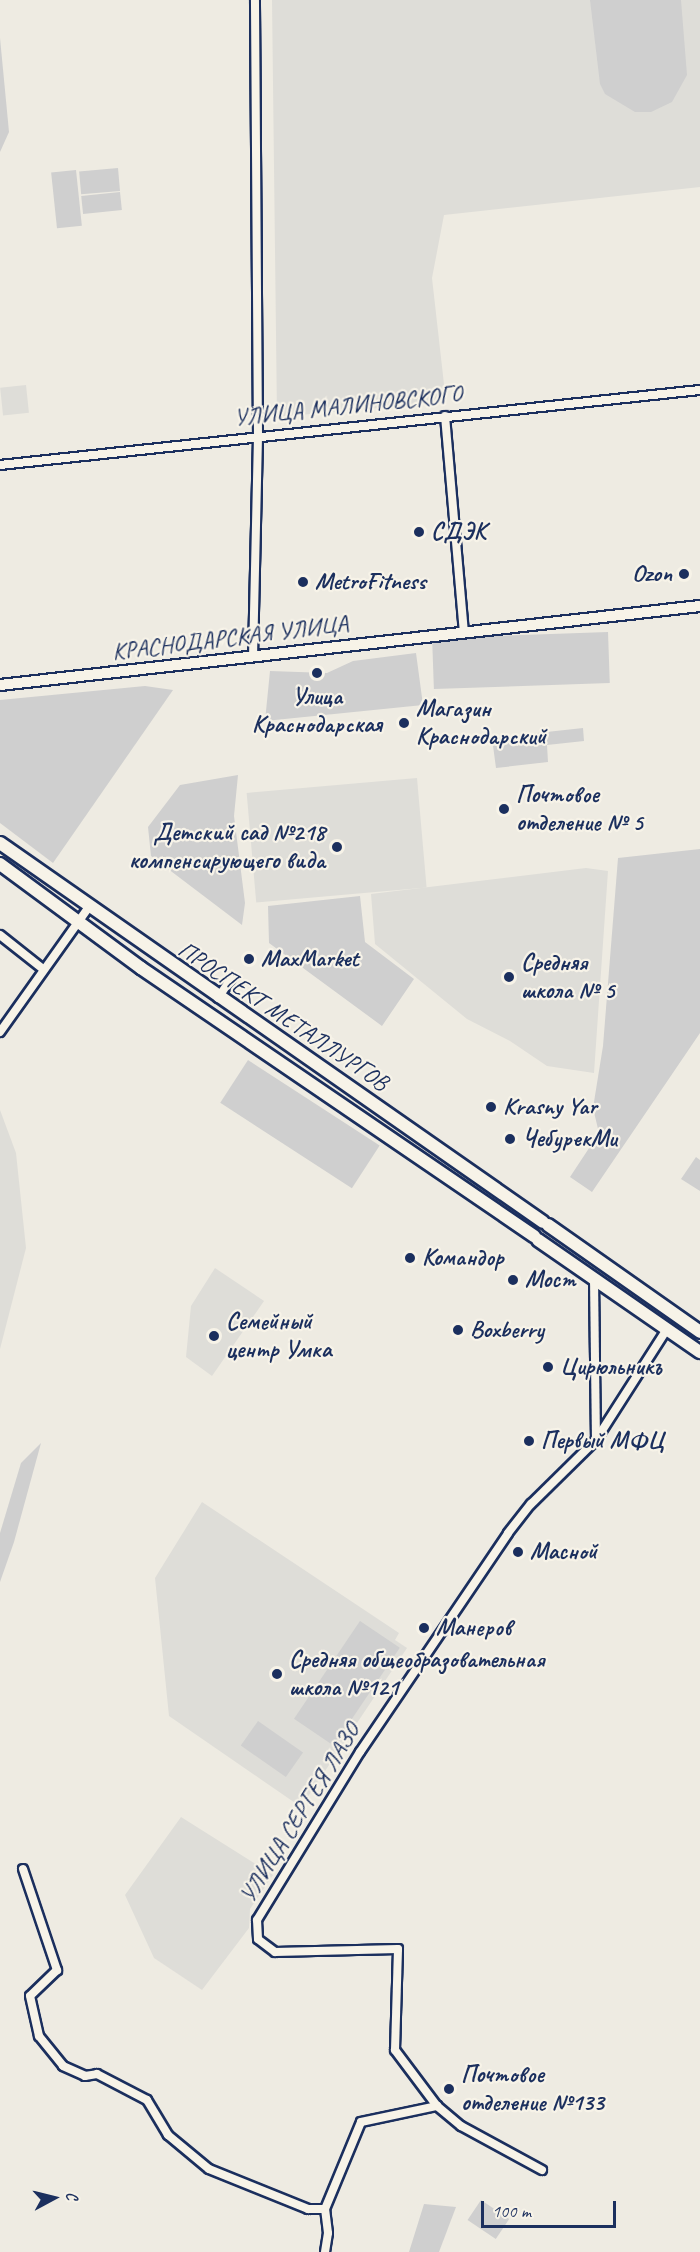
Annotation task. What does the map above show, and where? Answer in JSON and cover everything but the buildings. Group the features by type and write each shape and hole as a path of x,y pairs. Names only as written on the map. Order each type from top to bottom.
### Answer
{"main road":[{"name":"КРАСНОДАРСКАЯ УЛИЦА","path":"0,685 700,606"},
{"name":"ПРОСПЕКТ МЕТАЛЛУРГОВ","path":"0,843 88,908 700,1332"},
{"name":"ПРОСПЕКТ МЕТАЛЛУРГОВ","path":"0,864 77,922 700,1352"},
{"path":"667,1329 674,1314"}],"street":[{"path":"253,657 258,435 255,0"},
{"name":"УЛИЦА МАЛИНОВСКОГО","path":"0,465 258,435 700,390"},
{"path":"445,416 464,632"},
{"path":"0,1032 88,908"},
{"path":"0,936 43,969"},
{"path":"218,998 231,979"},
{"path":"594,1278 596,1440"},
{"name":"УЛИЦА СЕРГЕЯ ЛАЗО","path":"542,2170 460,2126 437,2106 395,2050 398,1949 275,1952 258,1939 256,1920 360,1752 508,1533 531,1504 596,1440 667,1329"},
{"path":"23,1869 57,1970 30,1996 39,2036 63,2066 85,2076 97,2074 147,2100 168,2135 209,2169 308,2209 325,2209"},
{"path":"325,2252 328,2233 325,2209 361,2122 437,2106"}],"shaded area":[{"path":"272,0 700,0 700,187 444,215 432,278 446,402 277,417"},
{"path":"590,0 681,0 687,75 672,102 651,112 635,112 605,94 600,84"},
{"path":"0,38 9,132 0,152"},
{"path":"118,168 120,191 81,194 79,171"},
{"path":"76,170 82,226 57,228 51,173"},
{"path":"120,192 122,210 83,214 81,196"},
{"path":"26,385 29,413 3,416 0,388"},
{"path":"608,632 610,683 434,689 432,638"},
{"path":"416,653 423,705 265,721 270,671 327,673 353,661"},
{"path":"145,686 173,690 53,863 0,823 0,700"},
{"path":"583,728 584,741 547,745 548,762 496,768 492,738"},
{"path":"238,775 234,816 245,903 242,925 151,856 148,827 180,785"},
{"name":"Детский сад №218 компенсирующего вида","path":"417,778 427,888 256,902 247,793"},
{"path":"700,849 700,1033 592,1192 570,1177 599,1133 593,1108 603,1046 618,858"},
{"name":"Средняя школа № 5","path":"586,868 608,871 594,1073 547,1066 510,1041 467,1019 375,944 371,894"},
{"path":"360,896 365,942 414,979 382,1026 269,943 268,906"},
{"path":"248,1060 380,1146 352,1188 220,1103"},
{"path":"0,1110 16,1153 26,1248 0,1349"},
{"path":"696,1157 700,1160 700,1191 681,1179"},
{"name":"Семейный центр Умка","path":"215,1268 264,1301 212,1376 186,1357 191,1306"},
{"path":"41,1443 14,1542 0,1582 0,1533 21,1463"},
{"name":"Средняя общеобразовательная школа №121","path":"202,1502 399,1633 395,1640 407,1648 301,1807 169,1716 155,1578"},
{"path":"360,1621 400,1648 334,1746 294,1719"},
{"path":"258,1721 303,1753 286,1777 241,1746"},
{"path":"181,1817 273,1875 250,1909 249,1928 202,1990 154,1958 125,1895"},
{"path":"481,2200 509,2219 496,2239 468,2220"},
{"path":"424,2204 456,2207 439,2252 409,2252"}],"place":[{"name":"СДЭК","path":"419,532"},
{"name":"Ozon","path":"684,574"},
{"name":"MetroFitness","path":"303,582"},
{"name":"Улица Краснодарская","path":"317,673"},
{"name":"Магазин Краснодарский","path":"404,723"},
{"name":"Почтовое отделение № 5","path":"504,809"},
{"name":"Детский сад №218 компенсирующего вида","path":"337,847"},
{"name":"MaxMarket","path":"249,959"},
{"name":"Средняя школа № 5","path":"509,977"},
{"name":"Krasny Yar","path":"491,1107"},
{"name":"ЧебурекМи","path":"510,1139"},
{"name":"Командор","path":"410,1258"},
{"name":"Мост","path":"513,1280"},
{"name":"Boxberry","path":"458,1330"},
{"name":"Семейный центр Умка","path":"214,1336"},
{"name":"Цирюльникъ","path":"548,1367"},
{"name":"Первый МФЦ","path":"529,1441"},
{"name":"Масной","path":"518,1552"},
{"name":"Манеров","path":"424,1628"},
{"name":"Средняя общеобразовательная школа №121","path":"277,1674"},
{"name":"Почтовое отделение №133","path":"449,2089"}]}
